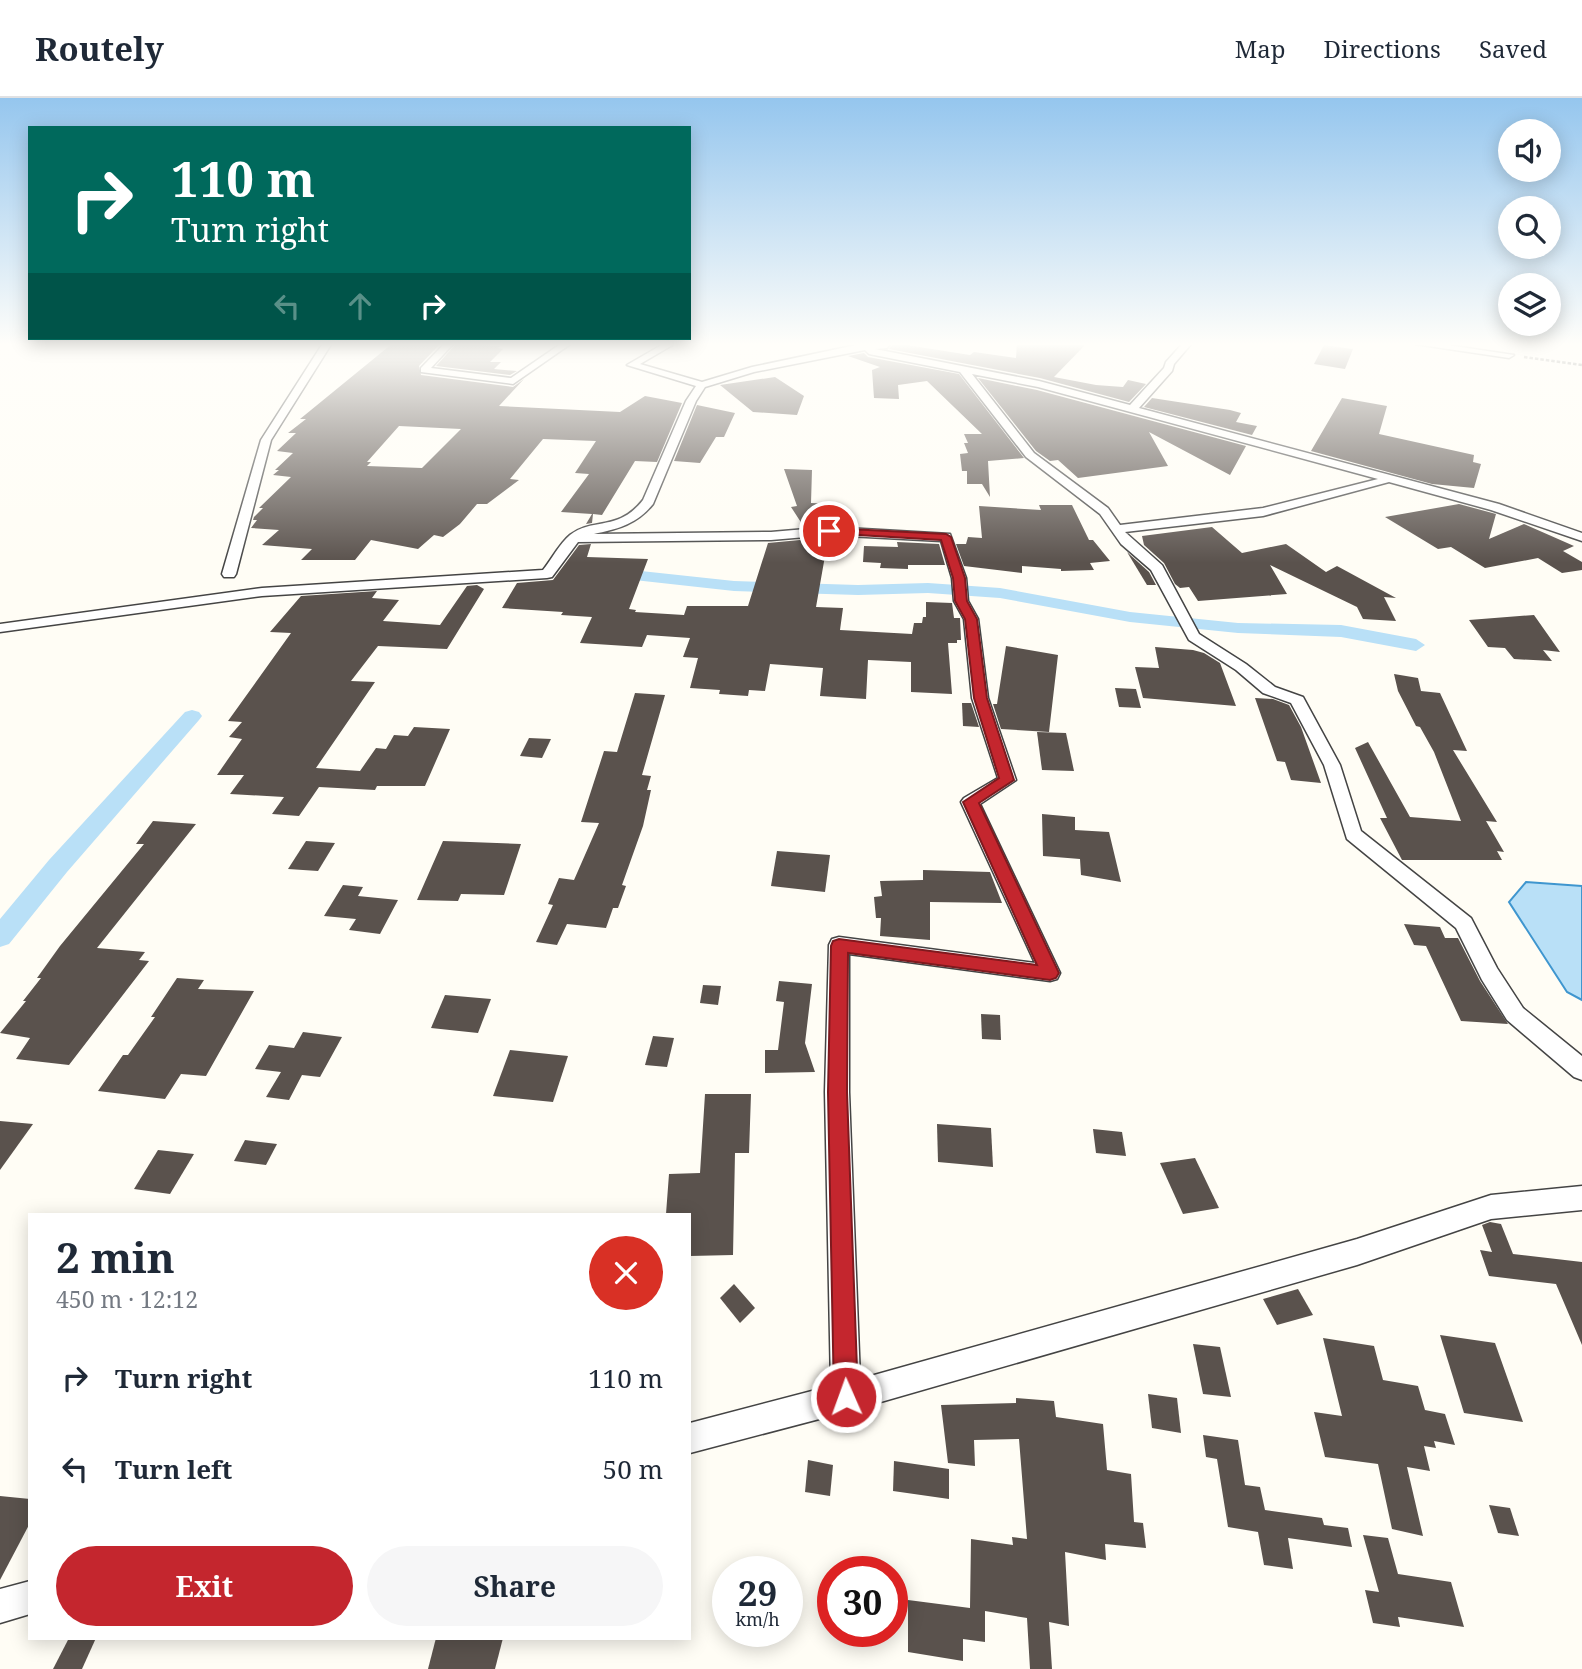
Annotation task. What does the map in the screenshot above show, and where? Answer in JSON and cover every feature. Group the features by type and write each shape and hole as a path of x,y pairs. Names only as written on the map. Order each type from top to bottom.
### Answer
{"street":[{"path":"229,574 266,440 281,416"},
{"path":"0,628 262,592 547,574 574,538 586,532 622,524 641,511 649,501 685,416"},
{"path":"1000,416 1030,455 1104,511 1125,541 1157,568 1194,637 1241,667 1269,690 1297,700 1332,765 1353,834 1464,923 1489,974 1515,1014 1582,1070"},
{"path":"1154,416 1495,507 1582,537"},
{"path":"1117,529 1263,512 1388,480"},
{"path":"574,538 771,536 829,531 946,537 959,578 961,601 971,619 981,698 1007,780 970,802 1050,973 839,946 837,1092 846,1397"},
{"path":"691,1438 846,1397 1357,1252 1490,1207 1582,1198"},
{"path":"0,1606 28,1598"}],"water":[{"path":"1526,882 1582,886 1582,1000 1567,992 1509,902"}],"building":[{"path":"303,416 676,416 657,462 635,461 602,515 593,514 592,523 586,524 592,514 561,512 589,474 575,473 596,441 543,439 510,479 519,480 487,504 477,504 460,524 443,537 434,535 418,549 371,540 355,560 301,560 312,549 262,545 279,530 251,528 257,520 253,520 254,517 263,508 259,508 291,477 273,475 293,453 277,451 296,433 288,433 306,419 300,419","holes":["399,426 461,429 422,468 367,466 371,462 367,462"]},
{"path":"692,416 733,416 724,437 716,437 700,463 674,461"},
{"path":"964,416 992,416 1024,458 988,461 990,497 982,484 967,484 967,471 962,471 960,454 968,453 964,434 982,434"},
{"path":"1008,416 1135,416 1246,446 1230,475 1149,432 1168,466 1078,478 1058,460 1050,461 1036,451"},
{"path":"1180,416 1239,416 1236,422 1257,426 1252,435"},
{"path":"1331,416 1384,416 1379,434 1474,455 1473,462 1481,464 1474,488 1432,484 1311,451"},
{"path":"784,469 812,470 811,503 838,504 835,521 845,523 844,525 804,527 791,507 797,506"},
{"path":"1459,504 1496,514 1489,539 1524,524 1574,546 1563,551 1582,562 1582,570 1562,573 1538,558 1485,568 1451,547 1438,549 1385,517"},
{"path":"1039,505 1072,505 1089,540 1093,540 1110,561 1090,563 1094,570 1061,571 1022,566 1022,573 964,566 956,544 966,544 968,537 982,538 979,506 1041,510"},
{"path":"1212,527 1242,553 1286,544 1326,572 1337,566 1396,598 1384,597 1396,621 1363,619 1357,607 1270,565 1287,594 1198,601 1189,587 1180,588 1175,584 1164,563 1144,545 1142,536"},
{"path":"837,538 827,559 825,556 816,607 843,608 840,630 912,634 914,623 922,623 923,617 926,617 926,602 952,603 954,618 960,618 961,640 948,643 952,694 911,692 911,662 868,660 866,699 820,696 823,668 770,664 765,691 749,690 748,696 719,694 720,690 690,688 698,658 683,657 690,638 647,635 642,647 580,643 592,617 502,608 517,583 553,580 579,545 591,544 587,557 648,559 629,609 636,610 635,612 684,615 687,606 748,606 768,543 800,540 822,552 813,539"},
{"path":"897,542 939,544 945,565 908,565 908,569 880,568 881,563 863,562 864,546 898,547"},
{"path":"1127,552 1149,572 1156,585 1147,585"},
{"path":"477,585 484,589 447,649 378,646 351,681 375,682 316,768 360,771 376,748 386,749 394,735 408,736 414,727 450,729 425,786 377,786 375,790 319,787 299,816 272,814 284,797 230,794 244,775 217,775 242,739 229,737 242,722 228,721 291,633 270,632 301,596 377,591 372,598 399,600 383,621 440,625 467,586"},
{"path":"1534,615 1560,652 1543,650 1552,661 1514,659 1505,648 1488,647 1469,620"},
{"path":"1006,646 1058,655 1049,732 1001,729 993,704 997,704"},
{"path":"1155,647 1193,650 1220,663 1236,706 1143,698 1135,667 1159,668"},
{"path":"1394,674 1418,678 1421,691 1440,693 1467,751 1453,750 1497,822 1486,821 1504,852 1497,851 1502,860 1402,860 1380,818 1387,818 1355,748 1368,742 1410,817 1461,821 1434,752 1420,727 1416,726 1398,691"},
{"path":"1115,688 1136,689 1141,708 1119,707"},
{"path":"635,693 665,695 642,775 651,776 647,790 651,790 643,826 622,885 626,886 618,908 613,908 606,928 567,924 557,945 536,942 553,905 548,904 559,878 574,880 599,823 581,822 604,751 617,752"},
{"path":"1255,698 1273,699 1289,705 1301,727 1321,783 1291,780 1285,762 1277,761"},
{"path":"962,703 971,703 979,727 963,726"},
{"path":"1037,732 1066,733 1074,771 1042,770"},
{"path":"529,738 551,739 542,758 520,756"},
{"path":"1042,814 1075,817 1075,830 1109,832 1121,882 1081,875 1080,859 1043,856"},
{"path":"153,821 196,824 97,948 145,952 139,960 149,961 69,1065 16,1059 30,1038 0,1033 26,1001 23,1001 60,946 144,844 136,844"},
{"path":"306,841 335,843 318,871 288,869"},
{"path":"443,841 521,844 504,895 461,894 458,901 417,900"},
{"path":"777,851 830,855 825,892 771,886"},
{"path":"923,870 990,872 1002,903 930,902 930,940 880,936 881,918 876,918 874,897 882,896 880,881 923,880"},
{"path":"343,885 363,887 358,896 398,900 380,934 349,930 356,919 324,916"},
{"path":"1404,924 1440,927 1445,938 1458,938 1480,981 1508,1024 1461,1021 1426,946 1414,945"},
{"path":"177,978 204,980 198,989 254,991 206,1076 181,1074 165,1099 98,1091 123,1055 128,1055 155,1017 151,1017"},
{"path":"779,981 812,984 805,1043 815,1072 765,1073 765,1050 778,1050 784,1002 776,1001"},
{"path":"703,985 721,986 718,1005 700,1003"},
{"path":"445,995 491,999 478,1033 431,1028"},
{"path":"981,1014 1000,1015 1001,1040 982,1039"},
{"path":"303,1032 342,1037 320,1077 302,1075 289,1100 266,1097 281,1072 255,1069 269,1045 294,1048"},
{"path":"653,1036 674,1038 667,1067 645,1065"},
{"path":"510,1050 568,1056 553,1102 493,1096"},
{"path":"705,1094 751,1094 749,1153 735,1153 733,1255 691,1256 691,1213 666,1213 669,1174 700,1173"},
{"path":"0,1121 33,1124 0,1170"},
{"path":"937,1124 991,1128 993,1167 938,1162"},
{"path":"1093,1129 1122,1132 1126,1156 1096,1153"},
{"path":"245,1140 277,1144 266,1165 234,1161"},
{"path":"158,1150 194,1154 170,1194 134,1189"},
{"path":"1195,1158 1219,1208 1183,1214 1160,1163"},
{"path":"1490,1222 1501,1224 1513,1254 1582,1262 1582,1345 1556,1284 1489,1276 1480,1250 1492,1252 1482,1225"},
{"path":"734,1284 755,1308 740,1323 720,1298"},
{"path":"1298,1289 1313,1315 1277,1325 1263,1299"},
{"path":"1440,1335 1495,1343 1523,1422 1464,1413"},
{"path":"1323,1338 1374,1346 1383,1380 1418,1386 1425,1410 1445,1414 1455,1445 1434,1441 1436,1448 1424,1446 1430,1471 1407,1467 1423,1536 1392,1529 1378,1464 1325,1457 1314,1412 1342,1416"},
{"path":"1193,1344 1220,1347 1231,1397 1203,1394"},
{"path":"1148,1394 1177,1398 1181,1433 1152,1428"},
{"path":"1016,1398 1054,1401 1056,1417 1103,1424 1107,1470 1131,1474 1134,1522 1143,1523 1146,1548 1105,1544 1106,1560 1065,1552 1069,1626 1049,1622 1052,1669 1030,1669 1027,1618 985,1611 985,1642 963,1639 963,1661 908,1652 908,1600 970,1608 971,1539 1013,1545 1012,1537 1027,1539 1019,1439 974,1440 975,1466 948,1463 941,1405 1016,1403"},
{"path":"1203,1435 1238,1440 1245,1485 1260,1487 1265,1510 1322,1518 1324,1525 1348,1528 1352,1547 1288,1538 1293,1569 1264,1565 1258,1532 1228,1527 1217,1459 1206,1457"},
{"path":"808,1460 833,1465 830,1496 805,1492"},
{"path":"894,1461 949,1469 949,1499 893,1491"},
{"path":"0,1496 28,1499 28,1527 0,1580"},
{"path":"1489,1505 1510,1508 1519,1536 1498,1533"},
{"path":"1363,1535 1388,1538 1398,1574 1451,1582 1464,1627 1398,1617 1400,1627 1373,1623 1365,1590 1379,1592"},
{"path":"68,1640 95,1640 82,1669 53,1669"},
{"path":"435,1640 502,1640 495,1669 428,1669"}],"waterway":[{"path":"613,573 734,586 858,590 928,588 1000,593 1130,617 1238,628 1341,631 1416,645"},
{"path":"0,937 58,866 192,716"}],"route":[{"path":"829,531 946,537 959,578 961,601 971,619 981,698 1007,780 970,802 1050,973 839,946 837,1092 846,1397"}]}
